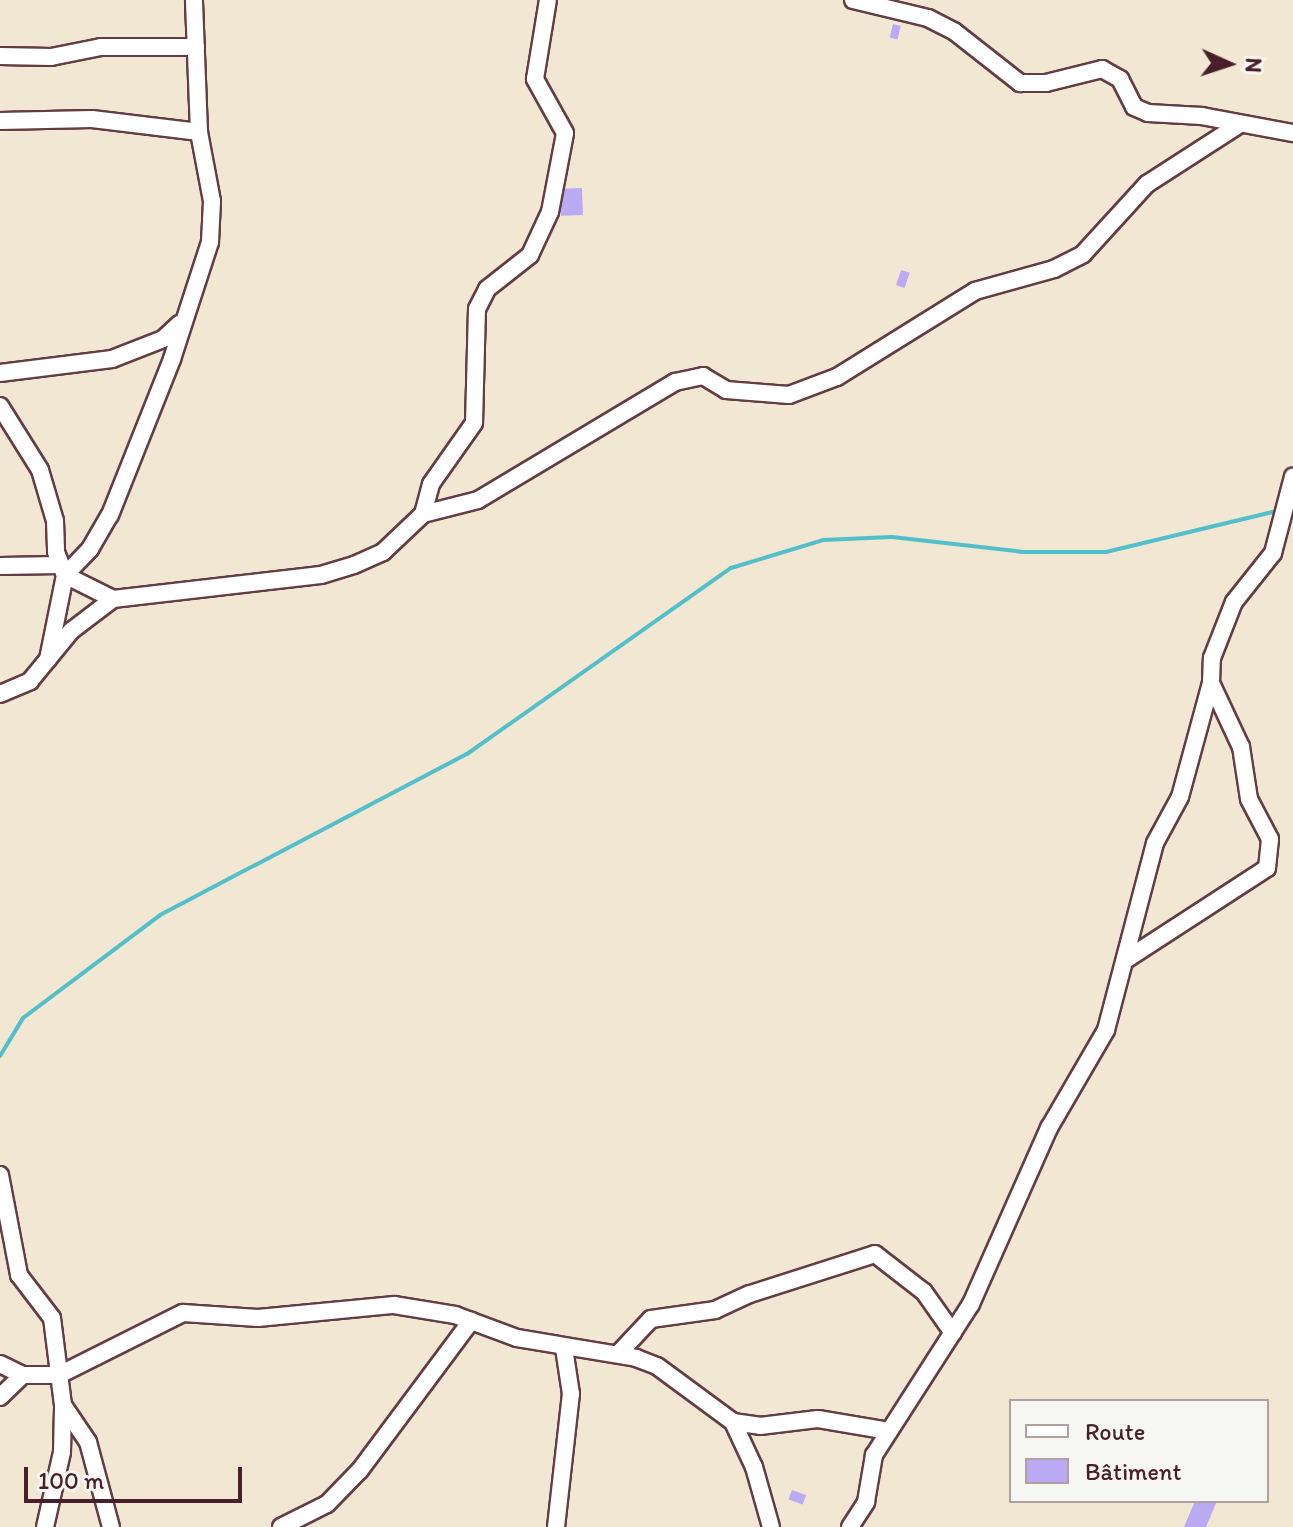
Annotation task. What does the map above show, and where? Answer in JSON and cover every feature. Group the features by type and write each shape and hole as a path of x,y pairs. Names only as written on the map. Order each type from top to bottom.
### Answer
{"street":[{"path":"62,570 90,549 110,515 172,359 179,324 213,220 199,132 194,0"},
{"path":"423,514 431,484 474,423 477,309 487,289 530,255 550,212 565,133 535,79 548,0"},
{"path":"853,0 928,18 955,32 1020,83 1046,83 1102,69 1120,79 1134,107 1148,113 1202,116 1237,126 1293,133"},
{"path":"0,56 51,57 101,47 196,47"},
{"path":"0,121 92,119 199,132"},
{"path":"0,694 30,681 71,631 113,599 321,575 383,552 423,514 478,500 675,382 703,376 726,390 789,395 859,367 975,291 1054,269 1083,254 1147,184 1237,126"},
{"path":"0,373 112,359 163,339 179,324"},
{"path":"0,406 40,470 52,509 62,570 48,659"},
{"path":"850,1527 866,1502 874,1455 953,1333 1001,1243 1049,1128 1106,1030 1127,959 1141,887 1155,843 1180,797 1211,683 1221,632 1243,588 1273,553 1293,477"},
{"path":"0,566 62,570 113,599"},
{"path":"1127,959 1267,868 1270,839 1249,799 1241,747 1211,683"},
{"path":"0,1175 19,1275 52,1318 63,1405 62,1452 45,1527"},
{"path":"618,1354 651,1319 715,1310 750,1294 875,1254 924,1292 953,1333"},
{"path":"0,1364 23,1375 59,1375 183,1313 258,1318 357,1305 394,1305 471,1321 564,1348 618,1354 657,1366 733,1422 760,1426 818,1419 889,1431"},
{"path":"281,1527 327,1504 360,1470 471,1321"},
{"path":"556,1527 571,1394 564,1348"},
{"path":"0,1397 23,1375"},
{"path":"63,1405 88,1442 111,1527"},
{"path":"733,1422 754,1467 771,1527"}],"building":[{"path":"893,24 901,26 897,40 890,38"},
{"path":"582,188 583,215 561,216 560,189"},
{"path":"901,270 910,273 905,288 896,285"},
{"path":"792,1490 806,1495 803,1505 789,1499"},
{"path":"1194,1503 1216,1503 1206,1527 1184,1527"}],"waterway":[{"path":"0,1056 23,1018 160,915 467,754 731,568 823,540 892,537 1023,552 1106,552 1281,510"}]}
